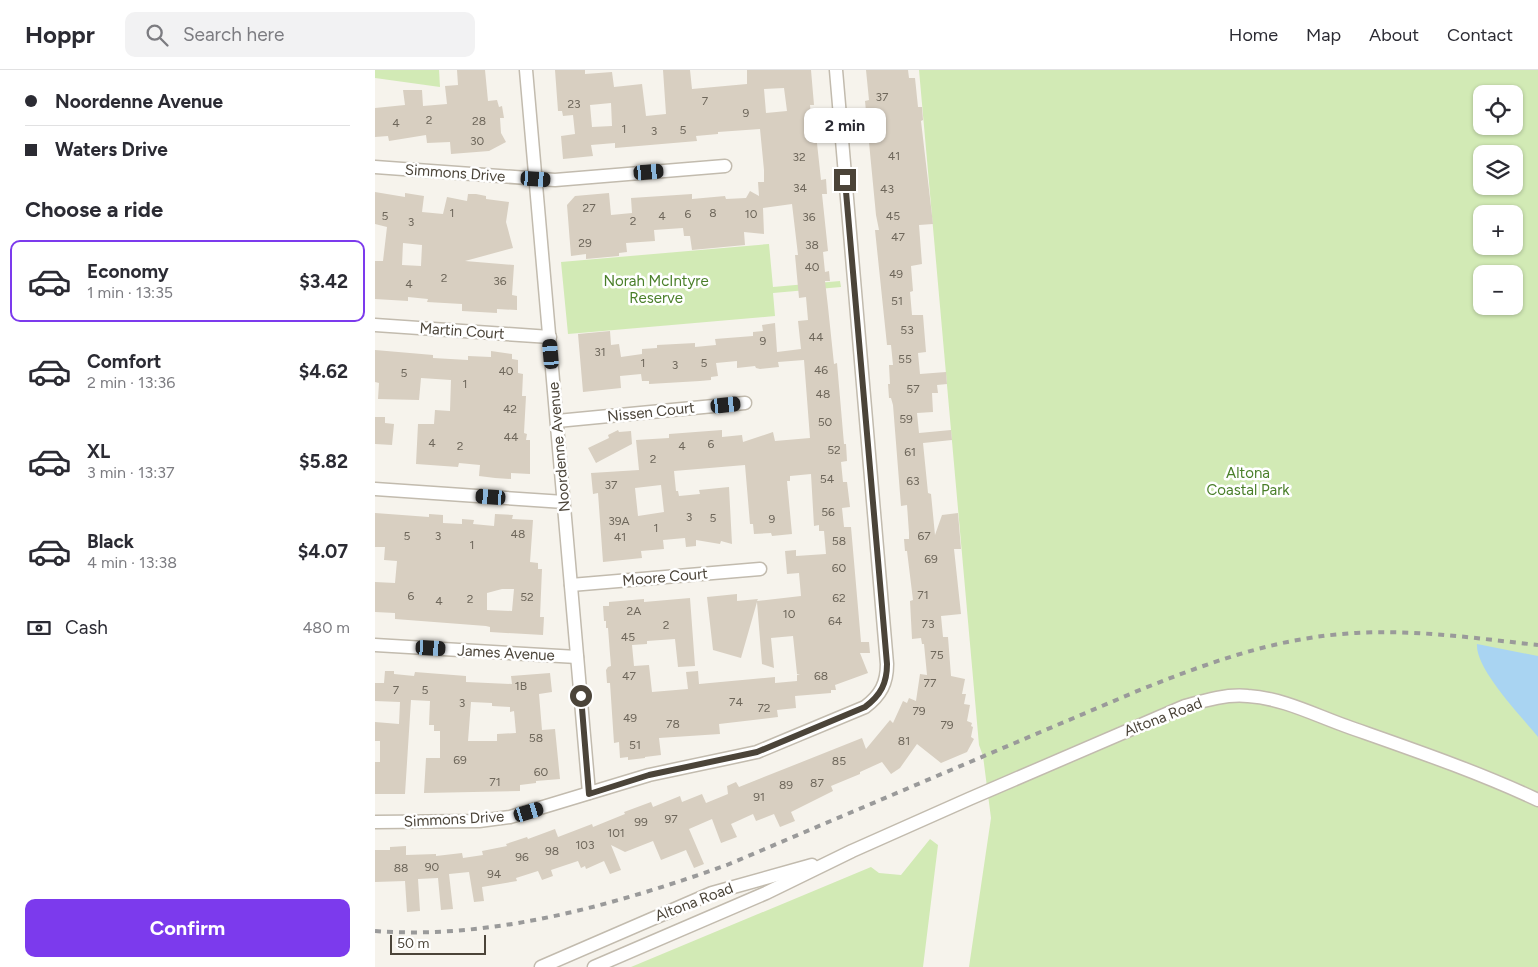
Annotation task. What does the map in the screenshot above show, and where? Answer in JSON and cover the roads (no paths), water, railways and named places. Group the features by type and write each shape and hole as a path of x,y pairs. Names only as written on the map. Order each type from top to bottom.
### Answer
{"street":[{"name":"Noordenne Avenue","path":"526,70 589,794"},
{"name":"Simmons Drive","path":"375,822 496,820 649,775 746,755 773,747 865,707 873,702 884,686 887,664 836,70"},
{"name":"Simmons Drive","path":"375,167 555,180 725,166"},
{"name":"Martin Court","path":"375,325 550,337"},
{"name":"Nissen Court","path":"557,421 745,403"},
{"path":"375,488 564,502"},
{"name":"Moore Court","path":"571,585 760,569"},
{"name":"James Avenue","path":"375,645 577,657"},
{"name":"Altona Road","path":"594,967 766,893 852,851 1185,706 1218,697 1267,698 1455,765 1538,800"},
{"name":"Altona Road","path":"541,967 712,893 852,851"}],"water":[{"path":"1477,644 1538,656 1538,737 1491,679 1478,654"}],"railway":[{"path":"375,931 465,930 510,924 554,916 642,893 727,865 1185,672 1262,648 1315,637 1366,632 1415,633 1538,645"}],"park label":[{"name":"Norah McIntyre Reserve","path":"656,290"},
{"name":"Altona Coastal Park","path":"1248,482"}]}
